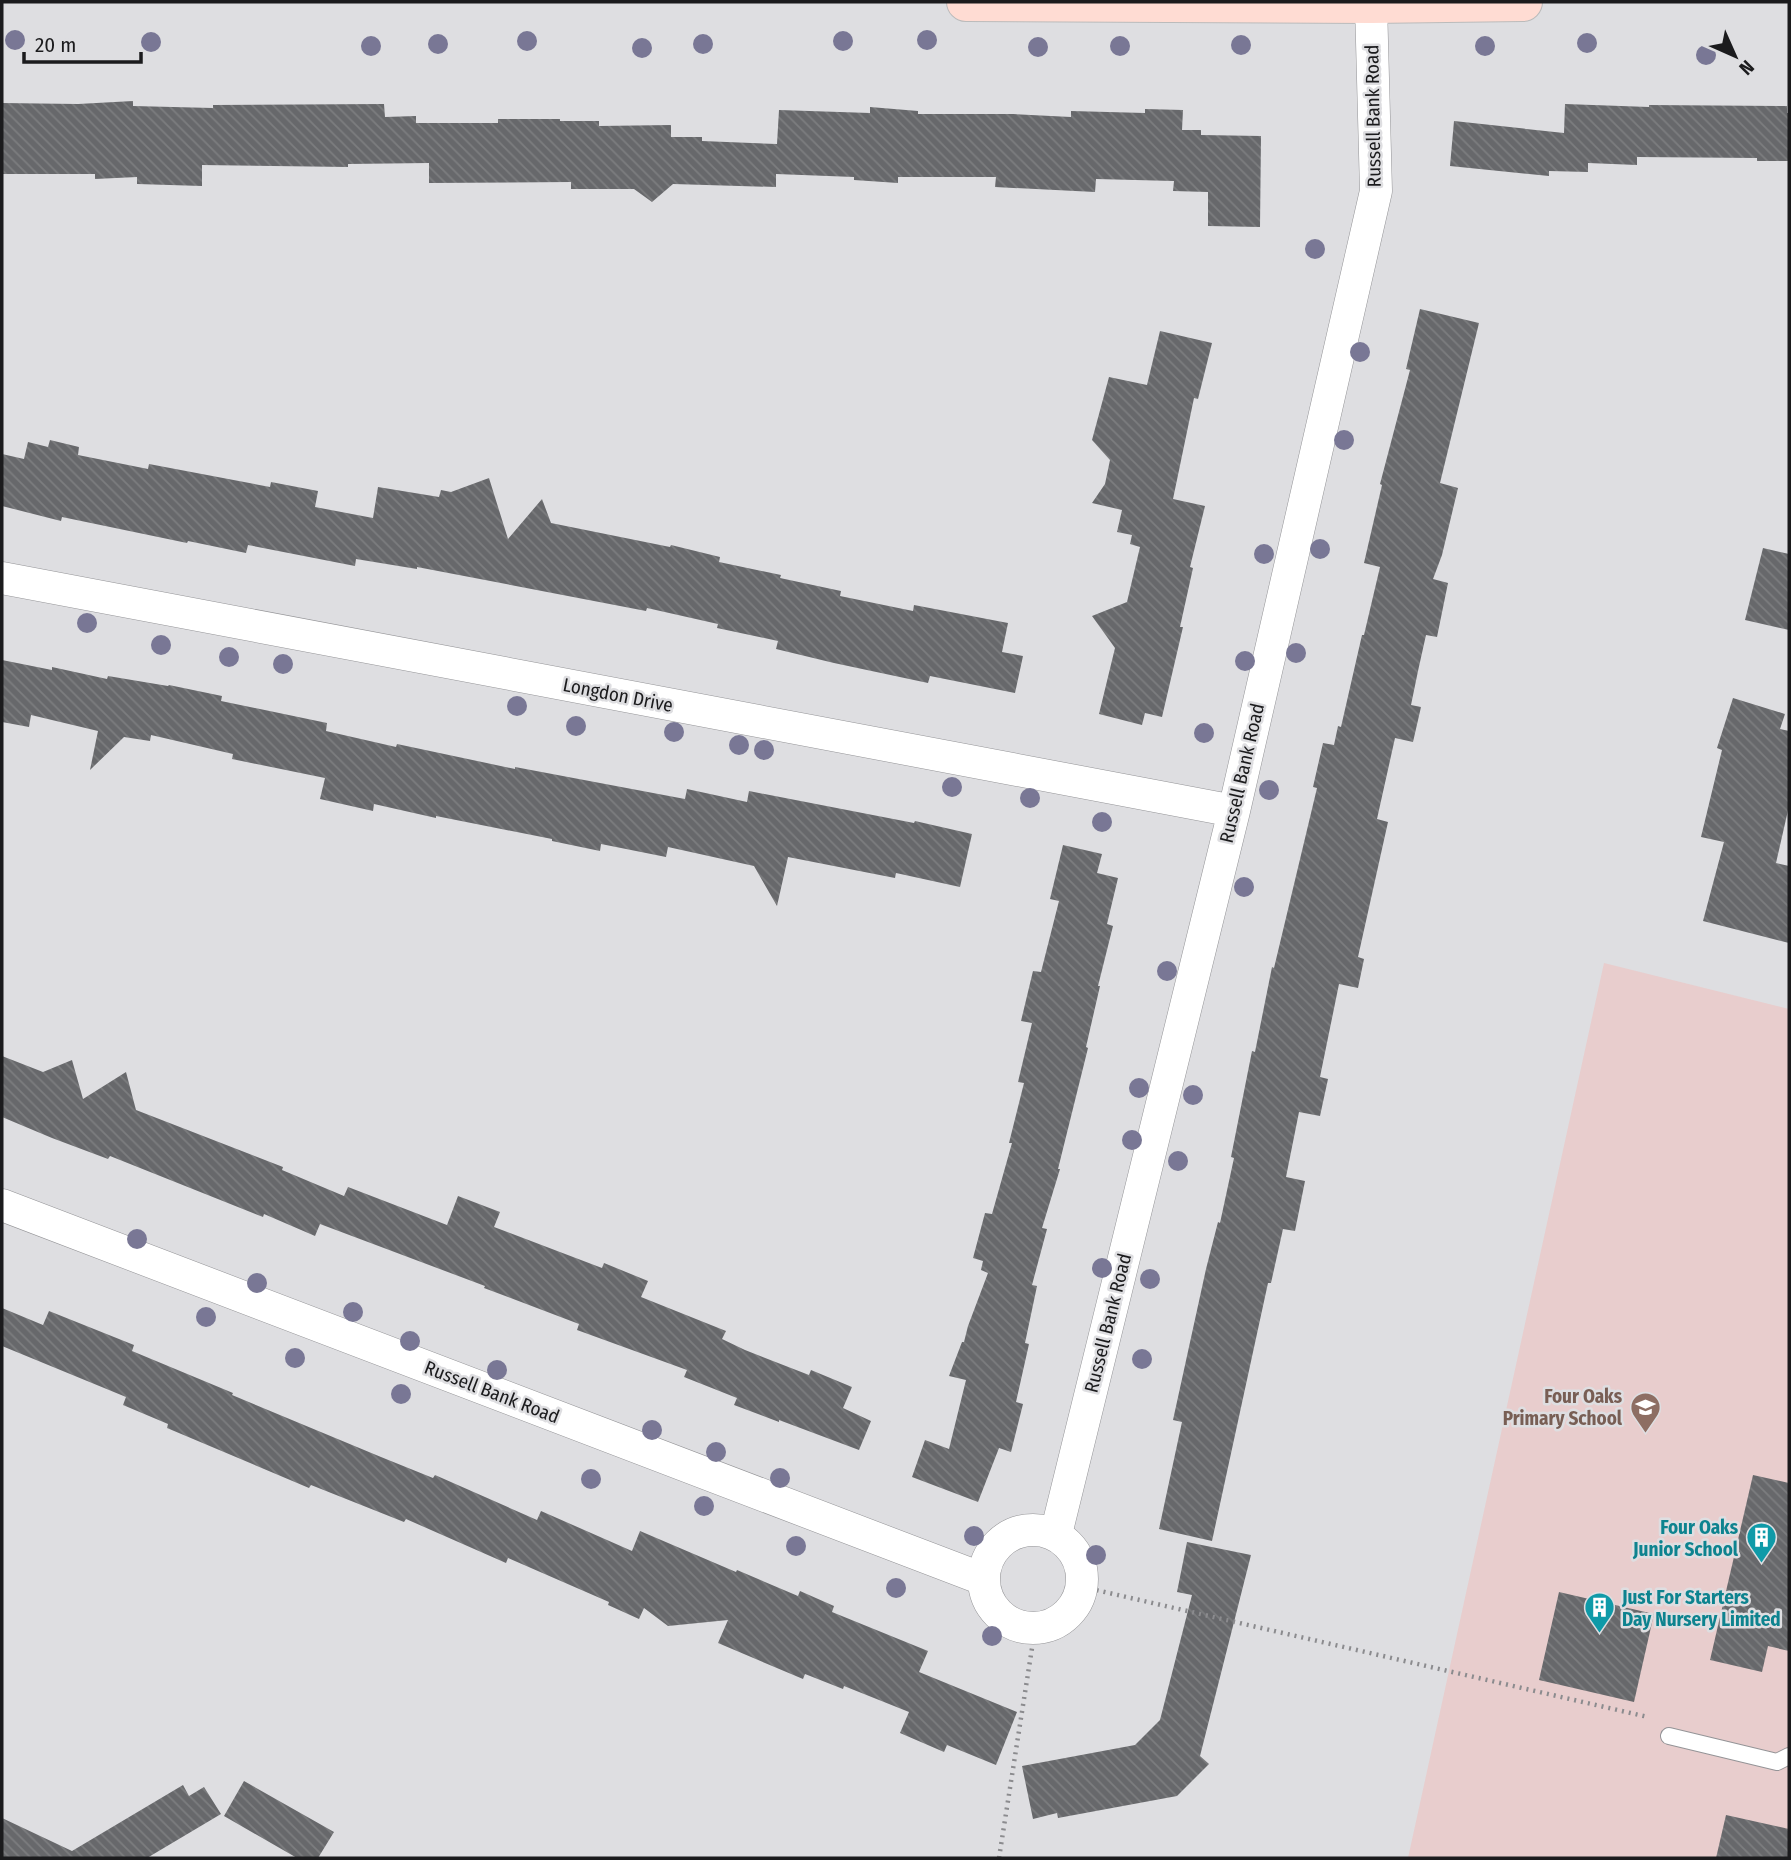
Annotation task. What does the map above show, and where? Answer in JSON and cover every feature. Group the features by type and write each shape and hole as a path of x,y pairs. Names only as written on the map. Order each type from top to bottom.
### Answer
{"main road":[{"path":"966,2 1523,2"}],"street":[{"name":"Russell Bank Road","path":"1056,1534 1234,811 1376,191 1371,4"},
{"name":"Longdon Drive","path":"2,578 1234,811"},
{"name":"Russell Bank Road","path":"2,1205 983,1579"},
{"path":"1033,1529 1056,1534 1069,1544 1078,1557 1083,1572 1083,1587 1066,1617 1035,1629 1014,1625 996,1612 986,1593 983,1579 993,1550 1010,1535 1033,1529"}],"lane":[{"path":"1669,1736 1777,1762 1789,1756"}],"path":[{"path":"1083,1587 1667,1722 1669,1736"},
{"path":"999,1858 1035,1629"}],"shaded area":[{"name":"Four Oaks Primary School","path":"1604,963 1789,1009 1789,1858 1408,1858"}],"building":[{"path":"133,101 133,106 213,108 213,105 384,104 385,117 416,116 416,123 498,123 498,119 560,119 599,121 599,126 671,125 671,137 777,144 779,110 870,113 870,107 918,111 918,114 1071,117 1071,111 1145,113 1145,109 1183,110 1182,130 1201,130 1201,135 1261,136 1260,227 1208,226 1208,192 1173,191 1174,181 1096,179 1095,192 995,187 996,177 898,177 898,183 854,180 854,177 776,174 776,187 673,184 652,202 634,189 571,189 571,182 429,183 429,163 348,164 348,167 202,165 202,186 137,184 137,177 95,179 95,174 2,174 2,103 78,104"},
{"path":"1565,104 1649,107 1787,106 1789,161 1757,161 1757,158 1637,157 1637,165 1588,163 1588,172 1549,171 1549,176 1450,166 1454,121 1564,133"},
{"path":"1420,309 1479,323 1440,483 1458,488 1442,555 1433,579 1448,583 1437,637 1426,635 1418,671 1411,705 1421,707 1413,742 1395,738 1377,819 1388,822 1358,957 1364,959 1358,988 1339,984 1320,1077 1328,1079 1320,1116 1299,1112 1286,1177 1305,1181 1295,1231 1283,1229 1271,1283 1268,1283 1212,1541 1159,1529 1182,1422 1173,1420 1206,1269 1218,1222 1220,1223 1234,1158 1231,1157 1252,1051 1255,1052 1272,967 1274,968 1317,788 1313,787 1323,743 1334,745 1338,726 1341,727 1380,567 1364,563 1382,485 1380,484 1410,370 1406,369"},
{"path":"1160,331 1212,343 1198,399 1194,398 1173,499 1205,506 1190,567 1193,568 1180,627 1183,627 1162,717 1145,713 1142,725 1099,714 1115,648 1092,616 1127,602 1140,547 1130,544 1132,535 1117,532 1122,510 1092,503 1105,484 1110,460 1092,440 1109,377 1147,385"},
{"path":"50,440 79,447 78,455 148,469 149,464 270,487 271,482 318,491 315,507 373,518 378,487 439,497 441,490 451,492 489,478 508,539 542,499 551,523 720,557 719,562 841,591 840,596 913,611 914,605 1008,623 1002,652 1023,656 1015,693 930,676 928,683 834,663 776,649 778,641 717,628 718,624 647,608 646,611 417,567 356,559 355,566 248,545 246,553 62,517 61,521 2,506 2,454 24,459 28,442 48,447"},
{"path":"1763,548 1789,554 1789,630 1745,620"},
{"path":"2,660 107,679 108,676 169,685 222,696 221,701 327,723 326,731 515,769 685,799 687,789 747,802 749,791 972,834 960,887 896,873 895,878 788,857 777,906 754,866 668,847 666,857 601,844 600,851 374,804 373,811 320,799 325,778 232,759 233,754 151,735 150,741 124,737 90,770 98,731 31,715 29,727 2,722"},
{"path":"1733,698 1785,714 1780,729 1789,731 1789,806 1776,863 1789,866 1789,943 1703,921 1724,842 1701,837 1722,750 1717,748"},
{"path":"1063,845 1102,854 1097,873 1118,878 1107,924 1113,926 1060,1169 1042,1228 1047,1229 1032,1285 1037,1286 1025,1343 1029,1344 1016,1402 1023,1404 1011,1452 999,1448 978,1502 912,1477 925,1440 949,1449 966,1380 949,1376 988,1273 981,1270 983,1261 973,1258 985,1213 992,1214 1012,1143 1009,1143 1024,1083 1018,1082 1032,1023 1021,1021 1033,971 1041,972 1059,901 1050,899"},
{"path":"2,1056 43,1072 72,1060 83,1099 126,1072 136,1110 283,1167 282,1170 344,1196 348,1187 447,1225 458,1196 500,1212 494,1227 602,1268 604,1263 648,1281 641,1297 726,1331 722,1339 745,1350 809,1375 811,1370 852,1387 843,1408 871,1421 859,1450 734,1405 737,1398 684,1377 687,1370 577,1330 579,1324 484,1288 485,1286 320,1224 315,1236 264,1214 263,1217 110,1156 108,1159 2,1117"},
{"path":"2,1308 43,1325 49,1311 134,1345 132,1351 233,1393 232,1395 433,1478 435,1475 537,1520 541,1511 632,1551 640,1531 798,1596 800,1591 834,1606 832,1612 928,1651 919,1672 1017,1712 996,1765 947,1745 944,1752 900,1733 909,1712 844,1686 843,1689 805,1674 803,1679 718,1643 728,1620 668,1626 644,1608 639,1619 608,1605 609,1602 508,1558 506,1563 406,1519 404,1522 311,1485 309,1488 167,1428 168,1424 123,1405 126,1397 2,1346"},
{"name":"Four Oaks Junior School","path":"1753,1475 1789,1483 1789,1651 1768,1646 1762,1672 1710,1660"},
{"path":"1187,1542 1251,1555 1200,1756 1209,1764 1177,1796 1058,1818 1057,1813 1033,1819 1022,1766 1135,1745 1160,1720 1192,1595 1177,1592"},
{"name":"Just For Starters Day Nursery Limited","path":"1559,1592 1654,1614 1634,1702 1539,1680"},
{"path":"244,1781 334,1832 318,1858 297,1858 224,1816"},
{"path":"183,1785 189,1796 204,1787 221,1814 147,1858 2,1858 2,1818 72,1851"},
{"path":"1726,1815 1789,1829 1789,1858 1716,1858"}],"place":[{"name":"Four Oaks Primary School","path":"1645,1434"},
{"name":"Four Oaks Junior School","path":"1761,1565"},
{"name":"Just For Starters Day Nursery Limited","path":"1599,1635"}]}
